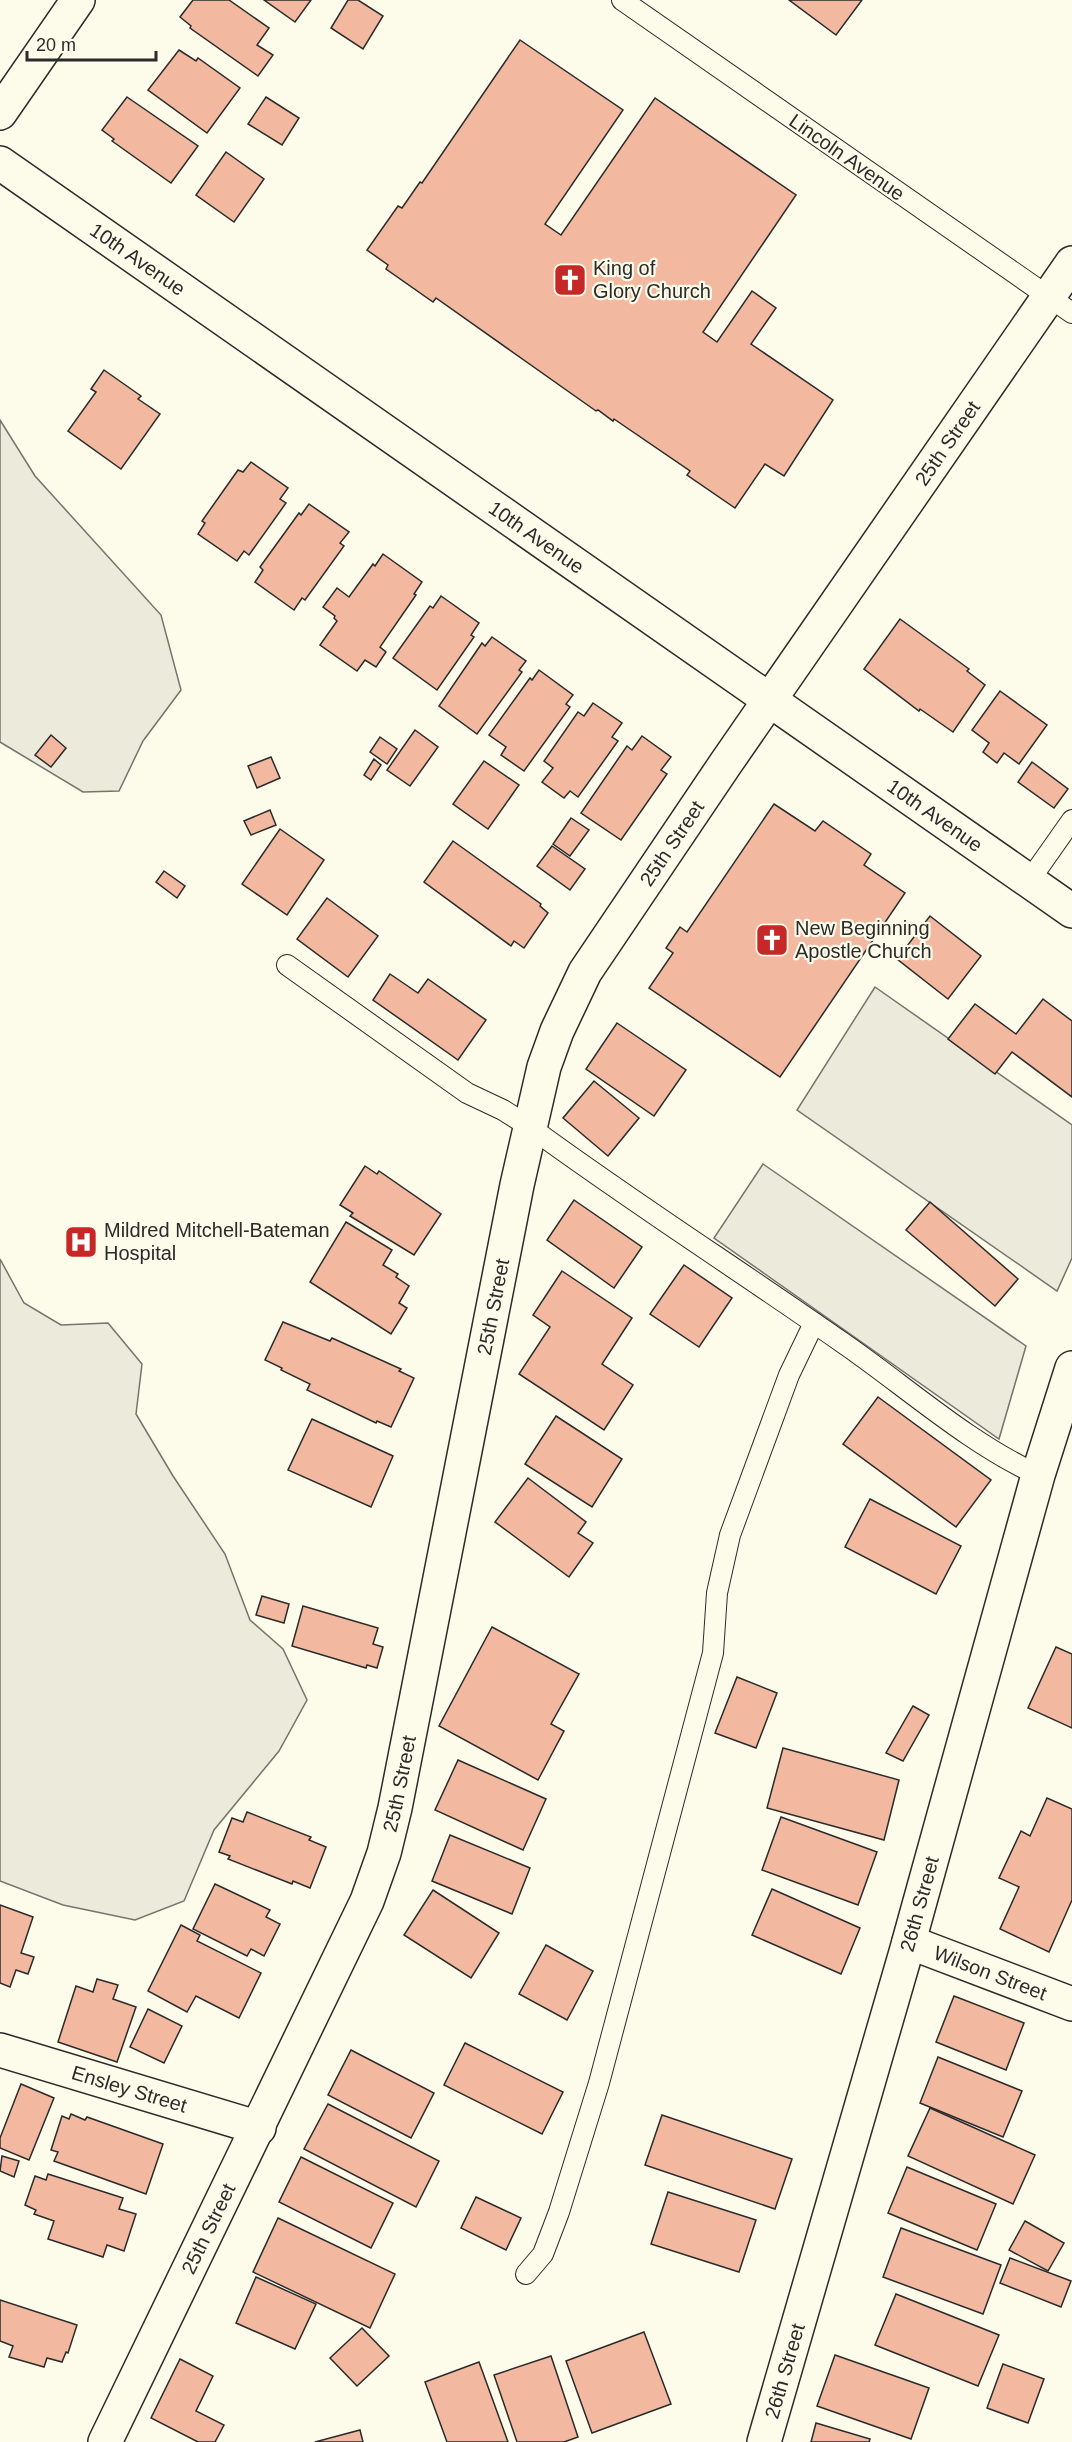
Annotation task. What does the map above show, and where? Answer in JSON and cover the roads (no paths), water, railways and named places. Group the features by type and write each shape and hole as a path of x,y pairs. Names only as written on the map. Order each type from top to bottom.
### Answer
{"street":[{"path":"0,113 78,0"},
{"name":"10th Avenue","path":"0,164 1072,911"},
{"name":"25th Street","path":"105,2442 367,1901 384,1853 395,1808 530,1127 544,1067 557,1031 585,972 769,701 1060,304 1072,262"},
{"name":"26th Street","path":"764,2442 909,1942 1038,1475 1072,1368"},
{"name":"Wilson Street","path":"909,1942 1072,2004"},
{"name":"Ensley Street","path":"0,2050 259,2128"}],"lane":[{"name":"Lincoln Avenue","path":"622,0 1060,304"},
{"path":"1029,881 1072,820"},
{"path":"287,965 467,1094 503,1110 530,1127 814,1323 987,1448 1038,1475"},
{"path":"526,2274 543,2254 560,2212 599,2083 713,1653 717,1593 730,1535 789,1375 814,1323"}],"place":[{"name":"King of Glory Church","path":"570,280"},
{"name":"New Beginning Apostle Church","path":"772,940"},
{"name":"Mildred Mitchell-Bateman Hospital","path":"81,1242"}]}
